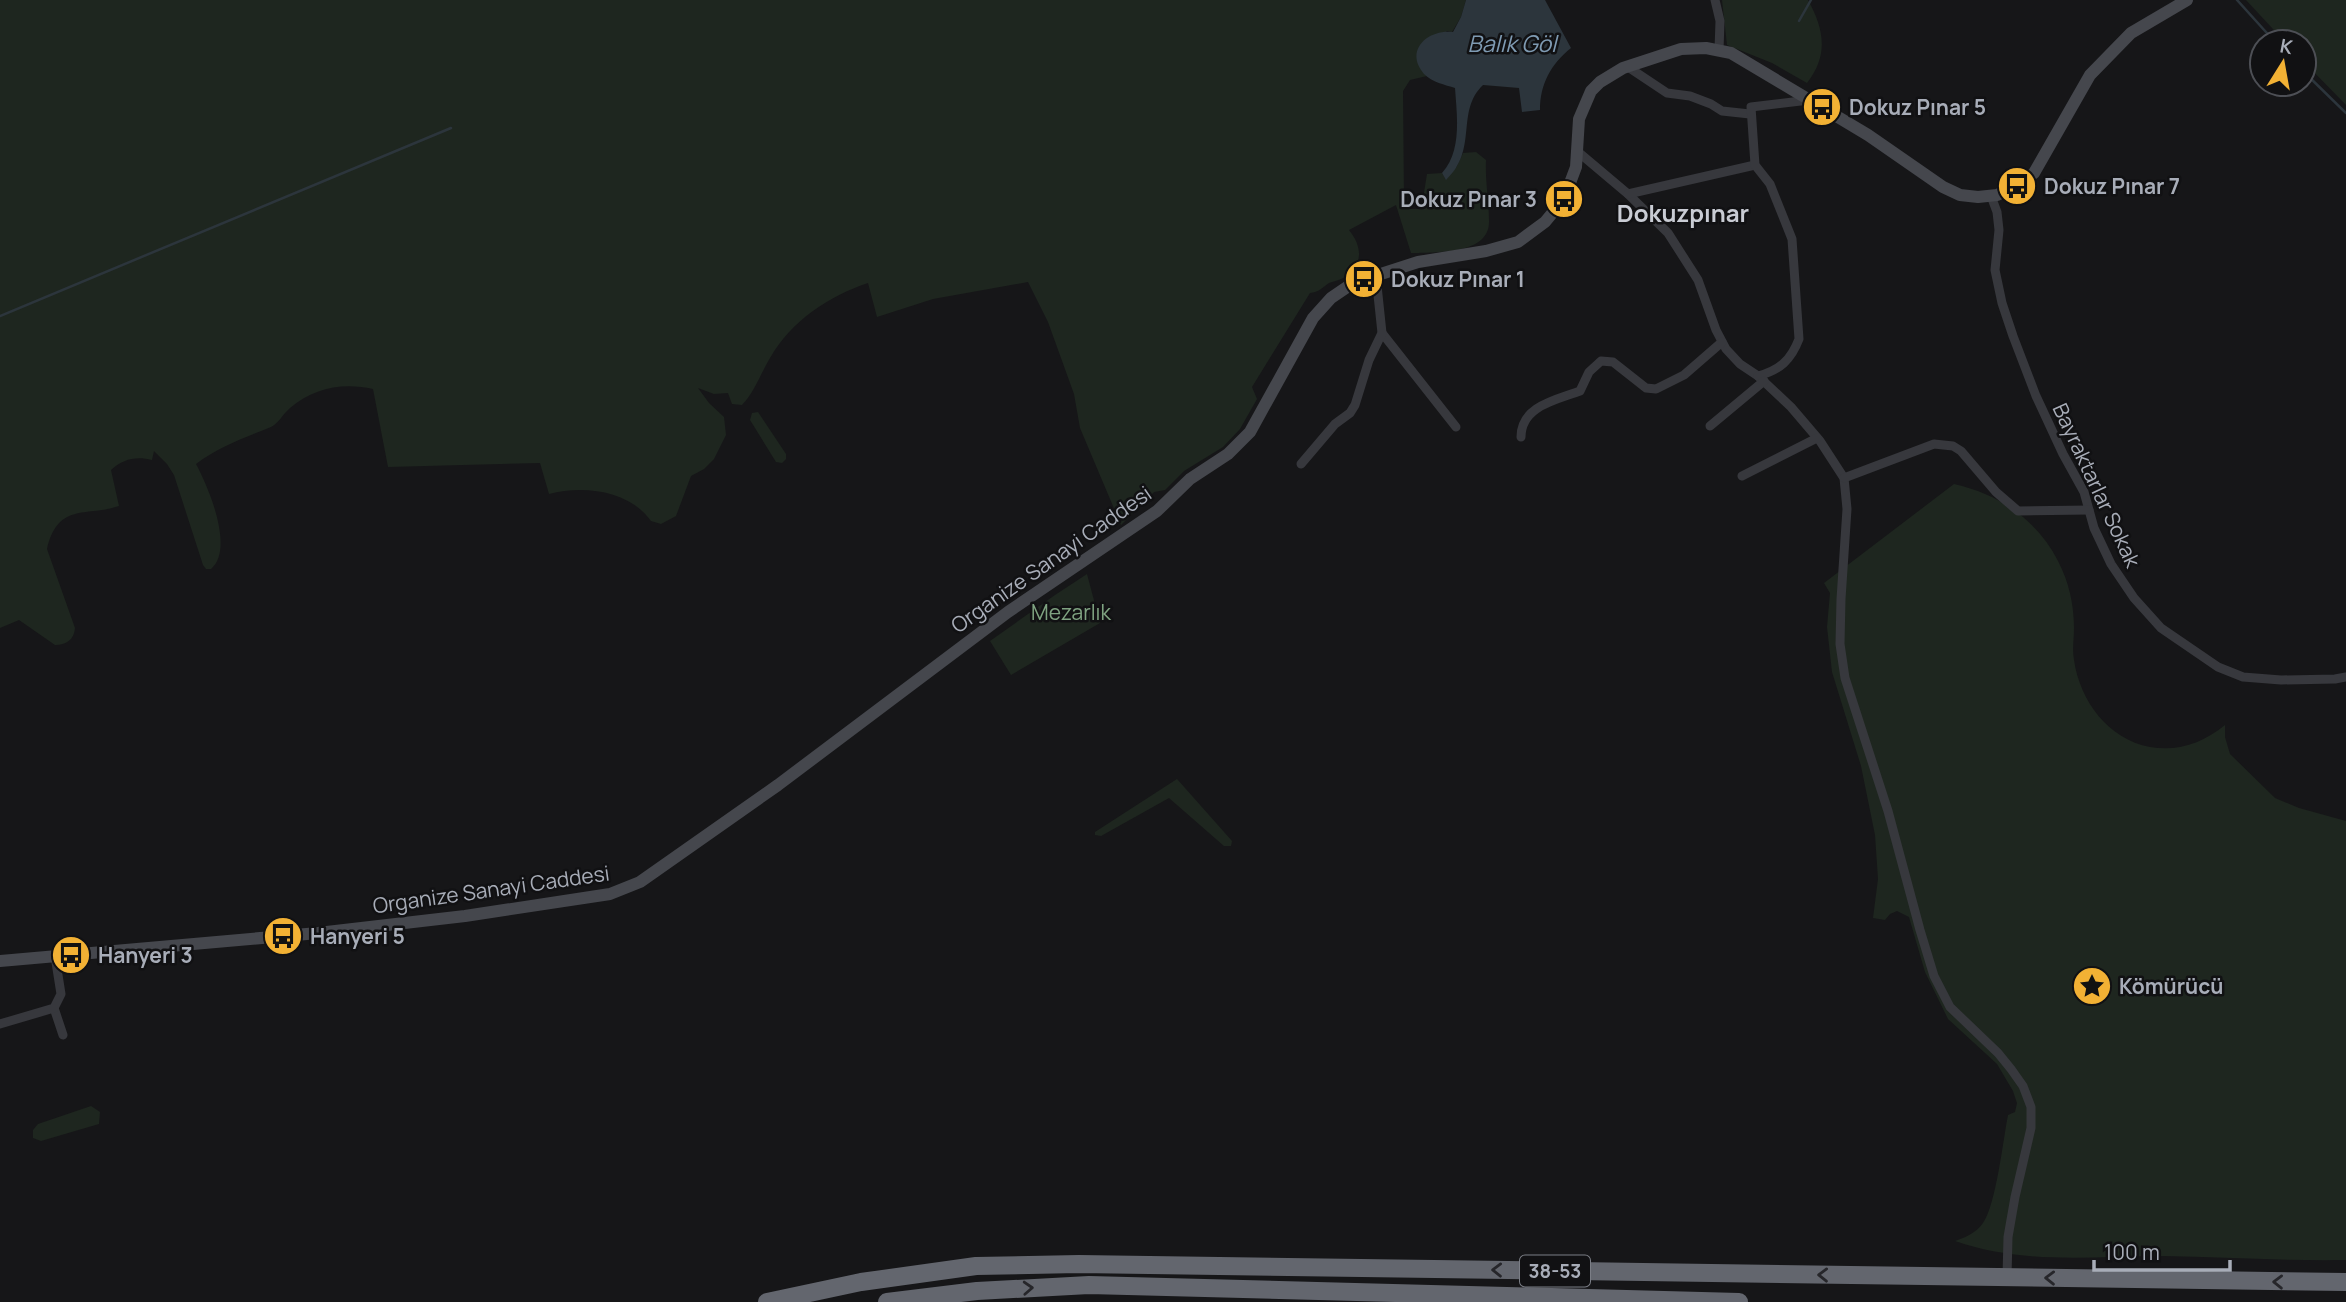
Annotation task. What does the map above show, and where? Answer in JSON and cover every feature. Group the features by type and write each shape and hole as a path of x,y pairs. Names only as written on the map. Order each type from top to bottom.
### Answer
{"highway":[{"name":"38-53","path":"768,1302 861,1282 976,1266 1079,1264 2346,1282"},
{"name":"38-53","path":"887,1302 977,1291 1089,1285 1739,1302"}],"street":[{"path":"1715,0 1720,21 1719,50"},
{"name":"Organize Sanayi Caddesi","path":"0,961 318,933 465,916 610,894 640,882 778,785 1008,612 1157,511 1190,479 1228,454 1250,432 1313,318 1331,298 1353,283 1418,262 1486,251 1518,242 1545,222 1564,199 1576,167 1579,120 1591,91 1600,82 1628,67 1681,49 1706,48 1731,53 1868,135 1943,187 1960,195 1990,196 2017,186 2034,173 2090,75 2132,33 2188,0"},
{"path":"1628,67 1667,93 1690,96 1722,111 1750,114"},
{"path":"1710,426 1761,378 1785,364 1794,353 1799,339 1792,239 1770,184 1755,165 1750,114 1751,107 1810,100"},
{"path":"1577,152 1628,194 1668,233 1698,280 1722,342 1740,365 1761,378 1791,407 1817,438 1844,478 1847,509 1840,599 1840,644 1845,678 1888,811 1934,976 1950,1007 2011,1069 2023,1086 2031,1107 2031,1128 2014,1197 2008,1237 2007,1278"},
{"path":"1628,194 1755,165"},
{"name":"Bayraktarlar Sokak","path":"1990,196 1997,212 1999,230 1995,270 2002,303 2036,396 2084,492 2094,528 2111,564 2134,598 2161,628 2218,667 2243,677 2281,680 2336,680 2346,677"},
{"path":"1301,464 1335,424 1350,413 1382,333 1376,275"},
{"path":"1382,333 1456,427"},
{"path":"1521,437 1521,429 1527,416 1539,407 1580,391 1589,372 1601,361 1613,362 1646,388 1656,389 1684,375 1722,342"},
{"path":"1742,476 1817,438"},
{"path":"1844,478 1934,444 1944,443 1961,451 1996,492 2018,511 2089,510"},
{"path":"55,956 61,994 54,1008 63,1035"},
{"path":"0,1024 54,1008"}],"green space":[{"path":"0,0 1466,0 1461,17 1452,32 1447,31 1417,54 1427,76 1410,80 1403,91 1404,201 1409,209 1418,209 1422,205 1427,174 1442,173 1446,179 1463,153 1476,152 1486,160 1489,221 1487,232 1471,246 1433,252 1411,253 1396,205 1349,230 1357,242 1358,261 1345,277 1310,293 1252,387 1257,399 1240,429 1223,447 1184,471 1165,490 1154,492 1121,525 1080,428 1074,394 1048,322 1028,282 933,299 877,317 868,283 839,295 800,321 779,345 742,405 732,404 728,393 714,394 698,388 724,417 726,435 714,459 691,476 676,516 661,524 651,521 631,502 604,492 576,490 549,494 540,463 388,467 373,389 362,387 318,391 290,408 274,426 223,447 196,464 207,487 220,533 218,560 211,569 206,569 203,565 174,475 167,464 154,451 152,460 141,458 120,463 111,470 119,506 75,514 58,524 52,534 47,549 75,628 69,641 55,645 19,620 0,628"},
{"path":"1722,0 1808,0 1818,21 1822,42 1819,62 1807,83 1772,63 1727,45"},
{"path":"2246,0 2346,0 2346,105 2318,76 2318,28 2272,28"},
{"path":"758,412 786,454 782,463 776,462 750,420 752,413"},
{"path":"1954,484 1986,494 2015,511 2028,521 2049,546 2062,569 2070,594 2074,619 2073,656 2077,675 2090,703 2109,727 2135,743 2170,748 2190,745 2225,725 2230,754 2275,798 2299,808 2346,821 2346,1260 2033,1256 1981,1249 1955,1241 1977,1229 1988,1214 2008,1115 2015,1112 2017,1103 1997,1064 1948,1019 1925,972 1909,917 1897,911 1885,920 1873,918 1878,879 1875,835 1861,766 1832,672 1827,627 1830,593 1824,583"},
{"name":"Mezarlık","path":"1087,574 1100,623 1011,675 990,641"},
{"path":"1177,779 1232,841 1231,846 1224,846 1169,798 1101,836 1095,835 1095,832"},
{"path":"91,1106 100,1112 99,1124 41,1141 33,1138 33,1130 38,1124"}],"water":[{"name":"Balık Göl","path":"1466,0 1545,0 1571,48 1548,75 1540,110 1522,112 1519,88 1483,85 1470,107 1462,156 1446,180 1442,173 1453,154 1457,133 1455,88 1427,77 1418,65 1416,57 1421,43 1427,38 1443,32 1453,32"}],"waterway":[{"path":"1799,21 1811,0"},
{"path":"2237,0 2262,28"},
{"path":"2318,86 2346,113"},
{"path":"0,316 451,128"}],"place":[{"name":"Dokuz Pınar 5","path":"1822,107"},
{"name":"Dokuz Pınar 7","path":"2017,186"},
{"name":"Dokuz Pınar 3","path":"1564,199"},
{"name":"Dokuz Pınar 1","path":"1364,279"},
{"name":"Hanyeri 5","path":"283,936"},
{"name":"Hanyeri 3","path":"71,955"},
{"name":"Kömürücü","path":"2092,986"}],"district":[{"name":"Dokuzpınar","path":"1683,212"}]}
